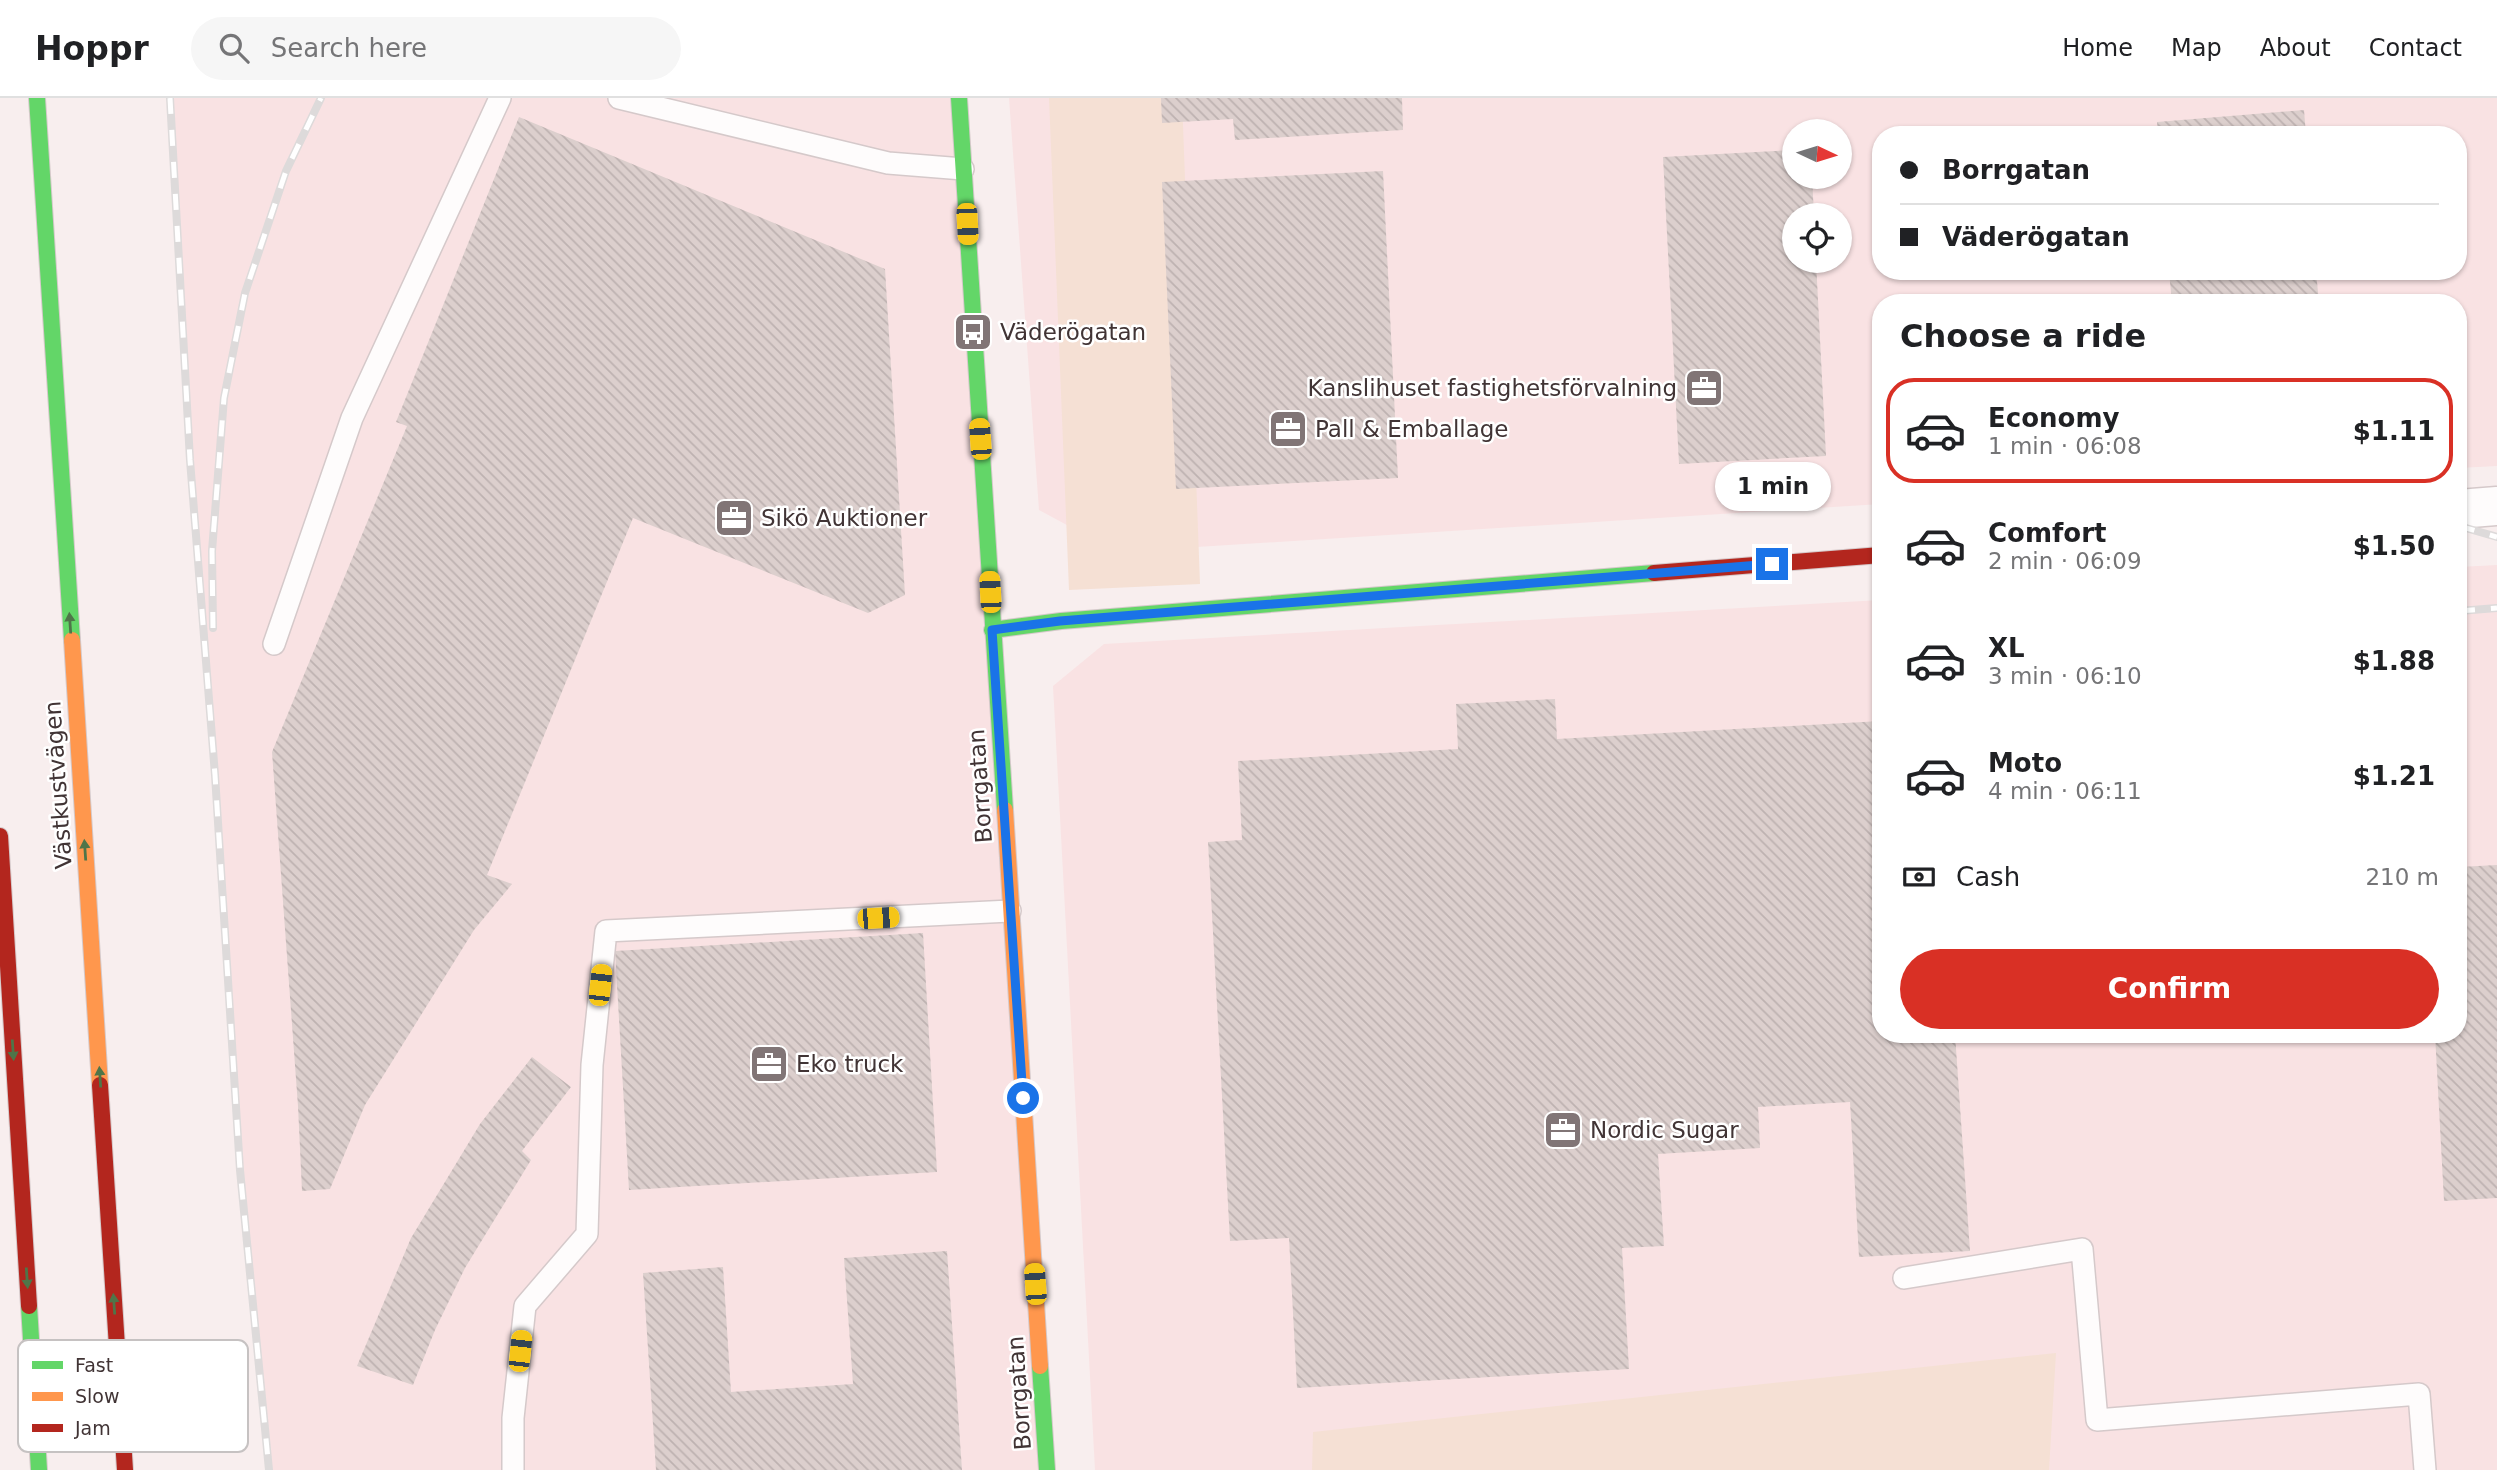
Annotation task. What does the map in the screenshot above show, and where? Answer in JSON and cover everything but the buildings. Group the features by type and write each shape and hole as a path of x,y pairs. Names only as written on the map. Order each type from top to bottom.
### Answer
{"street":[{"name":"Västkustvägen","path":"37,98 117,1340"},
{"name":"Borrgatan","path":"959,98 1047,1470"},
{"path":"2467,508 2497,506"},
{"path":"992,630 1060,621 1872,556"},
{"path":"0,836 31,1340"},
{"path":"38,1452 39,1470"},
{"name":"Västkustvägen","path":"124,1452 125,1470"}],"lane":[{"path":"274,644 352,418 500,98"},
{"path":"619,98 888,163 963,169"},
{"path":"513,1470 513,1418 525,1306 587,1234 592,1065 606,932 1010,911"},
{"path":"1904,1278 2082,1249 2097,1420 2419,1394 2425,1470"}],"shaded area":[{"path":"170,98 959,98 1047,1470 269,1470 240,1170 215,775 190,460"},
{"path":"1009,98 2497,98 2497,466 2467,468 2467,294 1872,294 1872,505 1117,552 1039,510"},
{"path":"1049,98 1182,98 1200,584 1069,590"},
{"path":"2497,565 2497,1470 1095,1470 1053,686 1104,644 1872,601 1872,1043 2467,1043 2467,567"},
{"path":"2056,1353 2049,1470 1312,1470 1313,1432"}],"railway":[{"path":"170,98 190,460 215,775 240,1170 269,1470"},
{"path":"213,628 212,551 224,398 245,293 286,171 321,98"},
{"path":"2467,528 2497,537"},
{"path":"2467,610 2497,608"}],"traffic: fast":[{"path":"37,98 72,640"},
{"path":"959,98 1005,810"},
{"path":"992,630 1061,621 1654,573"},
{"path":"29,1306 31,1340"},
{"path":"1040,1366 1047,1470"},
{"path":"38,1452 39,1470"}],"traffic: slow":[{"path":"72,640 100,1085"},
{"path":"1005,810 1040,1366"}],"traffic: jam":[{"path":"1654,573 1872,556"},
{"path":"0,836 29,1306"},
{"path":"100,1085 117,1340"},
{"path":"124,1452 125,1470"}],"place":[{"name":"Väderögatan","path":"973,332"},
{"name":"Kanslihuset fastighetsförvalning","path":"1704,388"},
{"name":"Pall & Emballage","path":"1288,429"},
{"name":"Sikö Auktioner","path":"734,518"},
{"name":"Eko truck","path":"769,1064"},
{"name":"Nordic Sugar","path":"1563,1130"}],"route":[{"path":"1023,1098 992,630 1060,621 1772,564"}]}
